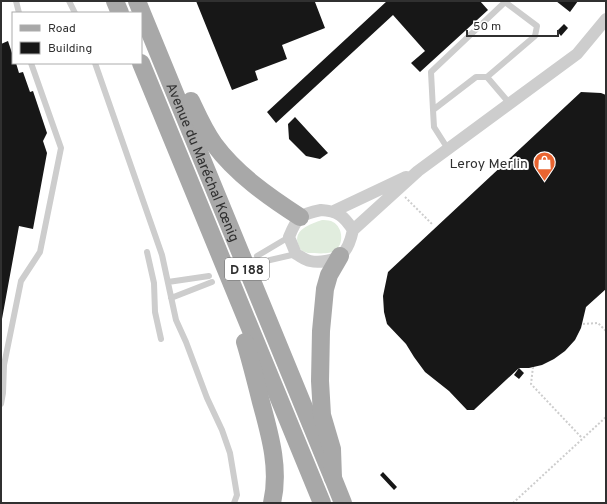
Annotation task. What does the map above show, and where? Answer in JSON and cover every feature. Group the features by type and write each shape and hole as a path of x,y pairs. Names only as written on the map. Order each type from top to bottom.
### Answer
{"main road":[{"path":"115,1 120,12"},
{"name":"Avenue du Maréchal Kœnig","path":"137,1 141,12"},
{"name":"Avenue du Maréchal Kœnig","path":"142,13 333,478"},
{"path":"161,60 177,69 200,122 214,144 230,163 264,193 300,217"},
{"name":"Avenue du Maréchal Kœnig","path":"140,64 322,503"},
{"path":"333,478 332,449 322,415 320,381 321,338 325,290 328,275 340,256"},
{"path":"246,318 242,335 272,442 276,480 272,503"},
{"name":"D 188","path":"333,478 342,503"}],"street":[{"path":"418,171 334,211 321,210 308,212 300,217 289,237 296,254 310,261 321,262 340,256 351,239 353,230 418,171 577,54 606,19"},
{"path":"334,211 348,222 353,230"}],"lane":[{"path":"16,1 19,12"},
{"path":"69,1 74,12"},
{"path":"433,110 476,77 487,77 534,36 537,26 513,4 505,2 431,72 433,110 434,127 448,149"},
{"path":"1,404 4,365 21,281 40,252 61,148 32,64"},
{"path":"95,64 162,255 176,320 207,398 222,430 230,453 236,494 234,503"},
{"path":"487,77 510,104"},
{"path":"258,256 289,237"},
{"path":"147,252 154,283 155,312 161,339"},
{"path":"257,263 296,254"},
{"path":"168,282 209,276"},
{"path":"171,298 212,282"}],"path":[{"path":"401,194 433,225"},
{"path":"583,324 598,322 606,331"},
{"path":"533,367 531,384 582,438"},
{"path":"513,503 606,417"}],"green space":[{"path":"322,220 331,221 338,226 341,234 341,243 339,247 333,252 327,253 308,253 302,251 297,240 300,232 303,228"}],"building":[{"path":"196,1 317,1 315,2 325,28 282,45 287,59 255,71 258,80 232,90"},
{"path":"387,1 480,1 488,10 420,72 411,63 425,51 393,15 276,123 267,112"},
{"path":"556,1 578,1 570,12"},
{"path":"564,24 568,28 561,36 557,31"},
{"path":"8,41 12,53 12,64 16,64 19,73 23,72 30,92 33,91 47,133 43,141 47,153 33,229 19,226 2,319 1,44"},
{"name":"Leroy Merlin","path":"581,92 601,93 606,95 606,289 586,307 581,328 575,340 565,351 542,365 529,368 519,368 474,410 467,410 449,391 425,372 406,344 387,324 384,312 383,296 388,272"},
{"path":"295,117 328,153 320,159 306,156 289,139 288,124"},
{"path":"519,368 524,373 519,379 514,375"},
{"path":"383,472 397,487 394,490 380,475"}],"place":[{"name":"Leroy Merlin","path":"544,182"}]}
